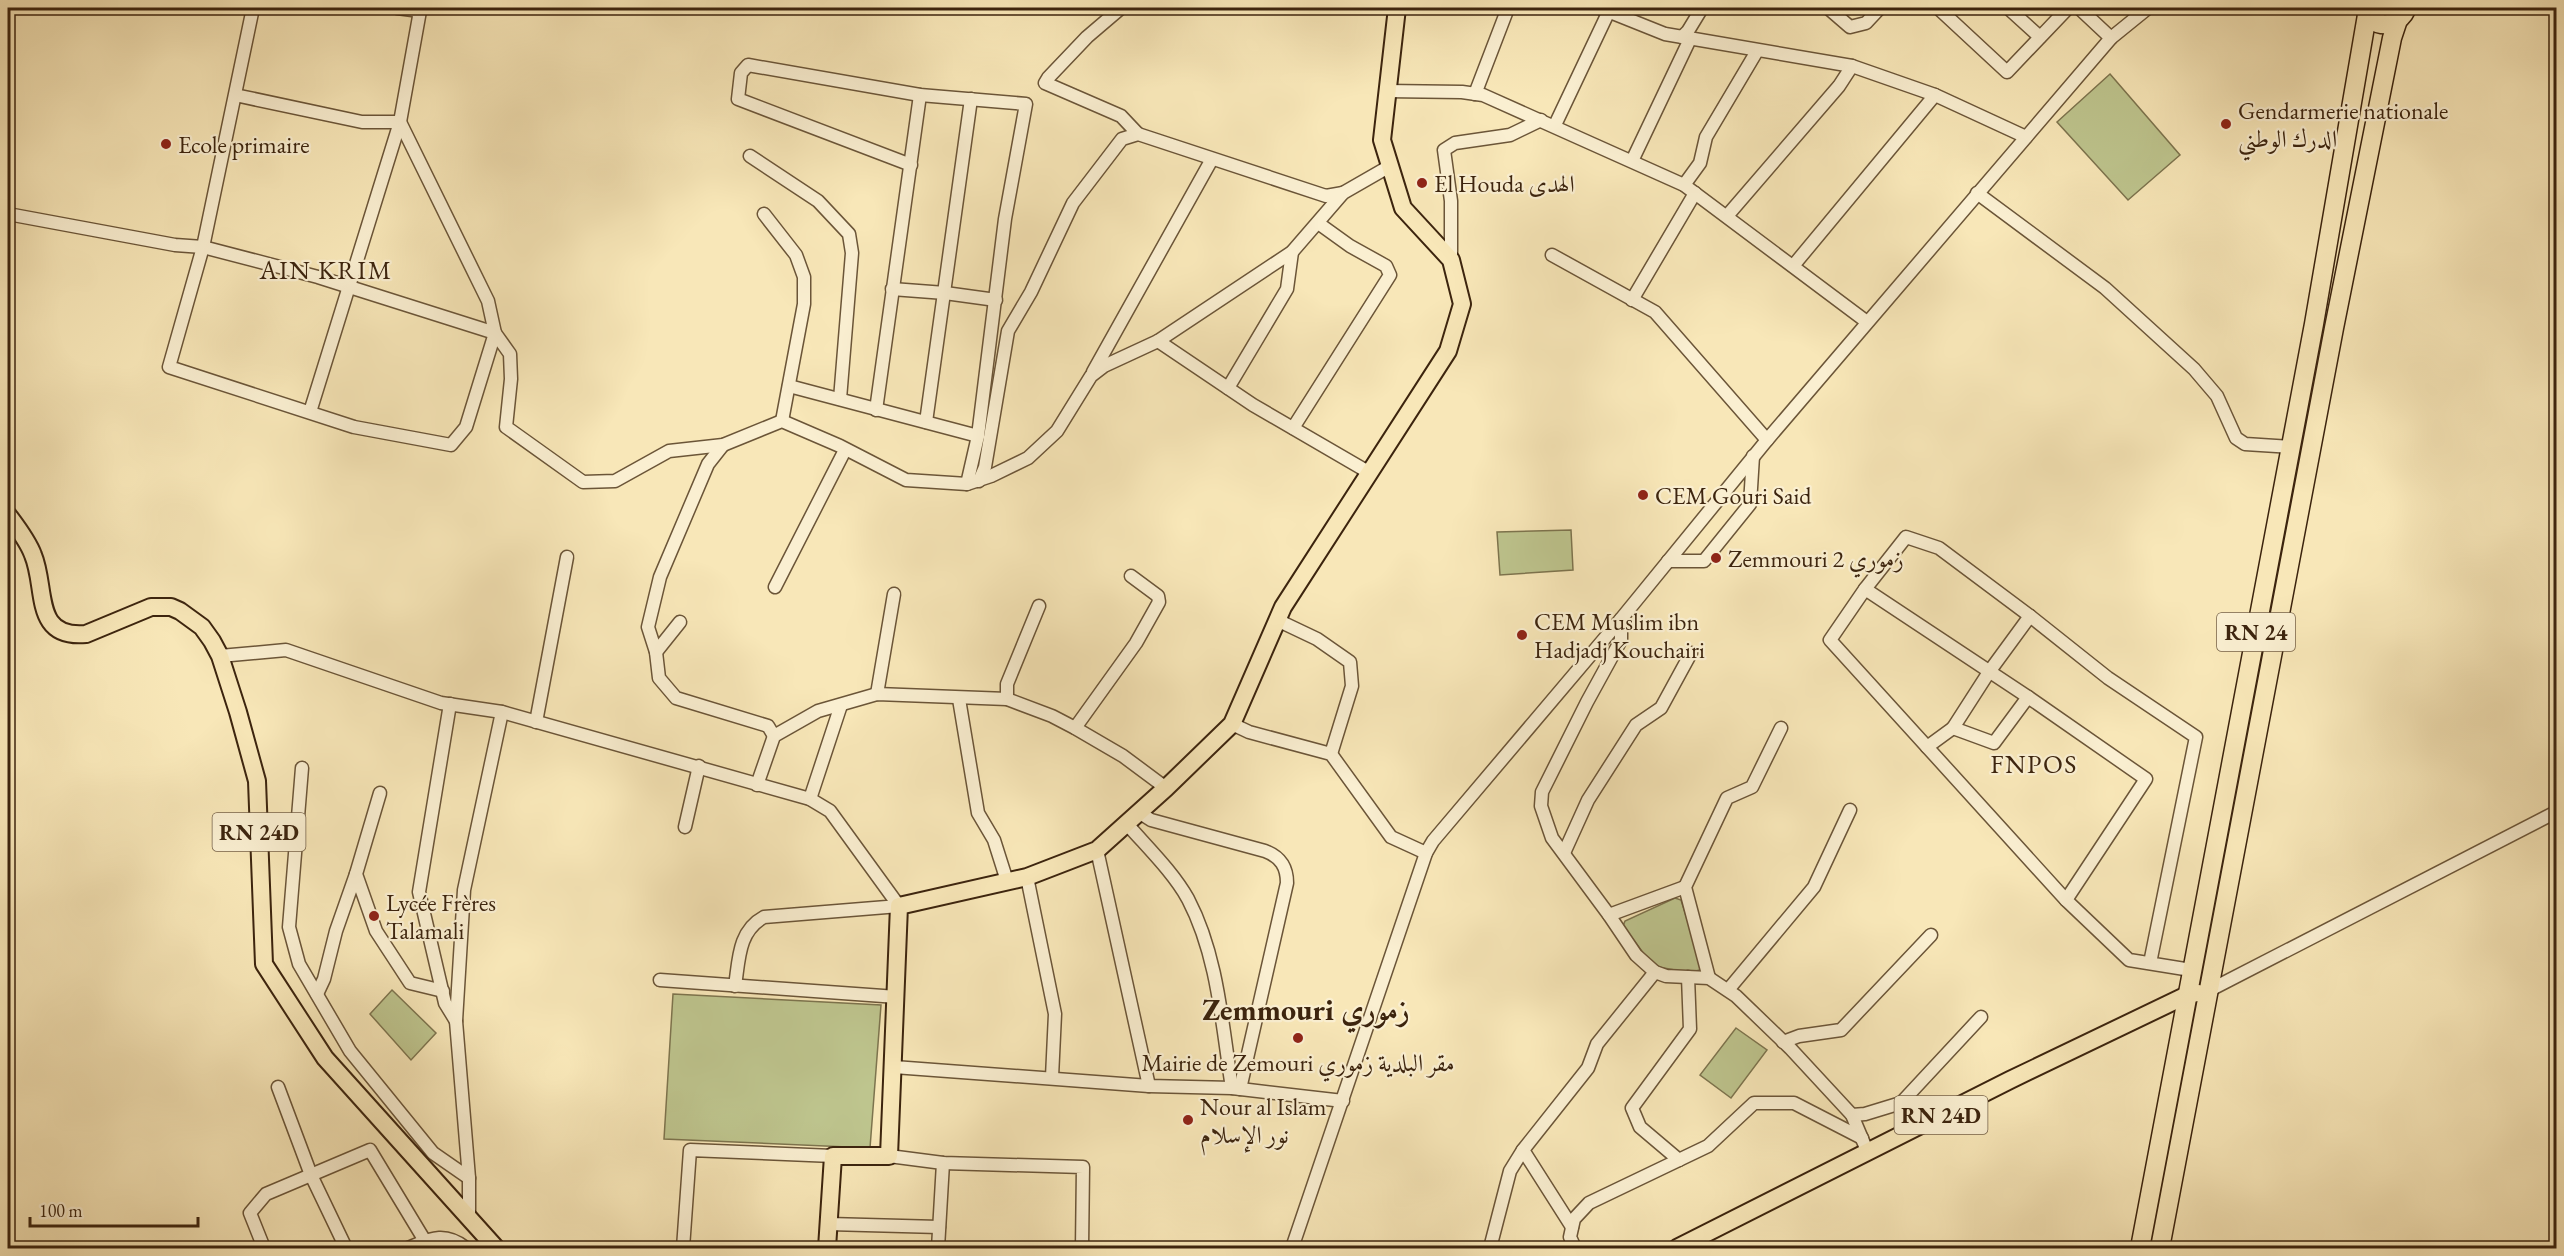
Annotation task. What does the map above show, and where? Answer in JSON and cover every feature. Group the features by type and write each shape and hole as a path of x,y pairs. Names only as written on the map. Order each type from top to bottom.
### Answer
{"highway":[{"path":"2364,11 2381,24 2402,14"},
{"name":"RN 24","path":"2139,1248 2291,447 2364,11"},
{"name":"RN 24","path":"2160,1248 2336,316 2392,38 2402,14"}],"main road":[{"path":"828,1248 832,1156 889,1156 899,906 1027,877 1097,850 1140,813 1232,724 1283,607 1448,351 1462,304 1451,260 1403,208 1382,140 1397,8"},
{"name":"RN 24D","path":"8,515 34,555 47,619 53,626 68,633 86,634 151,608 171,607 180,610 202,627 212,640 220,656 257,781 264,964 325,1058 496,1248"},
{"name":"RN 24D","path":"1677,1248 1865,1145 2187,995 2208,991"}],"street":[{"path":"253,8 203,247 169,367 354,427 451,445 466,427 495,333"},
{"path":"310,412 400,122 420,11 397,8"},
{"path":"1121,8 1087,37 1048,78 1046,83 1121,116 1138,134 1326,196 1343,193 1390,166"},
{"path":"1475,93 1508,8"},
{"path":"1632,161 1688,31 1701,8"},
{"path":"1828,8 1850,27 1866,23 1877,8"},
{"path":"1938,8 2007,72 2068,8"},
{"path":"2008,8 2040,37"},
{"path":"2079,8 2111,38"},
{"path":"1292,1248 1426,853 1433,841 1621,619 1753,456 1977,193 2111,38 2148,8"},
{"path":"1555,125 1604,9 1665,34 1852,66 1935,95 2026,137"},
{"path":"1632,300 1689,189 1700,163 1706,137 1757,51"},
{"path":"911,165 738,99 741,73 748,65 920,95 1026,104 1005,219 978,436 980,477"},
{"path":"1727,216 1839,86 1852,66"},
{"path":"1386,91 1475,93 1555,125 1632,161 1689,189 1867,322"},
{"path":"235,95 362,122 400,122"},
{"path":"876,410 920,95"},
{"path":"1793,266 1935,95"},
{"path":"926,422 971,99"},
{"path":"1451,260 1451,201 1444,164 1444,150 1455,143 1510,135 1541,120"},
{"path":"400,122 488,301 495,333 510,354 511,379 506,427 583,483 615,481 669,451 723,445 782,421 840,446 906,480 980,477 1028,458 1057,430 1091,375 1212,159"},
{"path":"980,477 1008,331 1031,292 1074,203 1122,139 1138,134"},
{"path":"750,156 818,201 849,234 852,253 840,399"},
{"path":"1091,375 1104,366 1158,341 1293,252 1343,193"},
{"path":"1977,193 2105,288 2194,369 2217,396 2236,438 2245,444 2291,447"},
{"path":"8,214 175,245 203,247 350,287 495,333"},
{"path":"764,214 796,255 804,277 804,304 782,421"},
{"path":"1293,428 1390,275 1386,266 1350,246 1318,223"},
{"path":"1228,388 1287,289 1293,252"},
{"path":"1552,255 1655,312 1767,440"},
{"path":"892,289 945,292 996,300"},
{"path":"1158,341 1228,388 1370,473"},
{"path":"789,386 978,436"},
{"path":"723,445 708,464 660,576 648,627 656,652 659,678 675,698 768,726 774,736"},
{"path":"775,587 845,450"},
{"path":"1668,561 1704,561 1750,504 1753,456"},
{"path":"2150,963 2196,737 2108,678 1939,548 1906,537 1865,589 1830,640 2066,900 2129,960 2192,970"},
{"path":"536,722 567,557"},
{"path":"1075,728 1136,643 1159,602 1158,596 1131,576"},
{"path":"1865,589 2028,697 2146,779 2066,900"},
{"path":"877,694 894,594"},
{"path":"1007,699 1007,684 1039,606"},
{"path":"1928,747 1953,728 1989,672 2030,616"},
{"path":"1621,619 1621,640 1542,792 1541,806 1552,838 1610,915 1636,955 1655,972 1709,978 1728,990 1783,1042 1852,1115 1865,1145"},
{"path":"1277,620 1317,639 1350,662 1352,686 1330,754"},
{"path":"656,652 680,622"},
{"path":"220,656 286,650 450,704 502,712 810,799 830,811 899,906"},
{"path":"1564,853 1588,800 1636,725 1660,708 1690,653"},
{"path":"757,784 774,736 818,711 877,694 959,699 1007,699 1052,716 1075,728 1123,756 1166,788"},
{"path":"1953,728 1994,743 2028,697"},
{"path":"959,699 978,813 994,840 1006,882"},
{"path":"450,704 419,892 445,1003 456,1021"},
{"path":"810,799 841,705"},
{"path":"469,1218 469,1178 456,1021 464,890 502,712"},
{"path":"1232,724 1249,732 1330,754 1391,837 1426,853"},
{"path":"1709,978 1685,887 1726,798 1752,787 1781,728"},
{"path":"685,827 699,766"},
{"path":"302,768 289,927 299,964 351,1051 433,1153 469,1178"},
{"path":"317,994 380,793"},
{"path":"1728,990 1814,887 1850,810"},
{"path":"2208,991 2556,812"},
{"path":"1140,813 1151,820 1266,851 1274,854 1285,866 1287,883 1236,1088"},
{"path":"1127,824 1187,897 1204,933 1236,1088"},
{"path":"1097,850 1149,1086"},
{"path":"356,874 376,931 410,983 443,992"},
{"path":"1027,877 1055,1014 1052,1077"},
{"path":"1610,915 1685,887"},
{"path":"735,986 744,937 756,922 764,917 899,906"},
{"path":"1783,1042 1799,1036 1841,1030 1931,935"},
{"path":"1490,1248 1510,1172 1523,1150 1588,1068 1597,1044 1655,972"},
{"path":"1679,1160 1640,1127 1632,1108 1690,1029 1688,977"},
{"path":"660,980 897,997"},
{"path":"1852,1115 1865,1114 1901,1103 1981,1017"},
{"path":"894,1067 1149,1086 1236,1088 1342,1101"},
{"path":"278,1087 311,1175 345,1246"},
{"path":"1575,1248 1570,1237 1574,1219 1589,1203 1708,1146 1754,1103 1794,1104 1865,1145"},
{"path":"264,1248 250,1214 266,1194 370,1150 425,1241"},
{"path":"682,1248 690,1150 832,1156"},
{"path":"1523,1150 1572,1227"},
{"path":"889,1156 943,1163 1083,1167 1082,1248"},
{"path":"938,1248 943,1163"},
{"path":"829,1224 939,1227"},
{"path":"408,1248 436,1237 466,1248"}],"green space":[{"path":"2110,74 2180,155 2128,200 2057,122"},
{"path":"1571,530 1573,570 1500,575 1497,532"},
{"path":"1675,898 1681,900 1701,963 1702,969 1691,973 1653,966 1623,926 1625,921"},
{"path":"392,990 436,1033 411,1060 370,1014"},
{"path":"673,994 881,1005 870,1148 664,1139"},
{"path":"1736,1028 1767,1050 1731,1098 1700,1075"}],"place":[{"name":"Gendarmerie nationale الدرك الوطني","path":"2226,124"},
{"name":"Ecole primaire","path":"166,144"},
{"name":"El Houda الهدى","path":"1422,183"},
{"name":"CEM Gouri Said","path":"1643,495"},
{"name":"Zemmouri 2 زموري","path":"1716,558"},
{"name":"CEM Muslim ibn Hadjadj Kouchairi","path":"1522,635"},
{"name":"Lycée Frères Talamali","path":"374,916"},
{"name":"Mairie de Zemouri مقر البلدية زموري","path":"1298,1038"},
{"name":"Nour al Islam نور الإسلام","path":"1188,1120"}],"district":[{"name":"AIN KRIM","path":"326,270"},
{"name":"FNPOS","path":"2034,764"},
{"name":"Zemmouri زموري","path":"1306,1009"}]}
